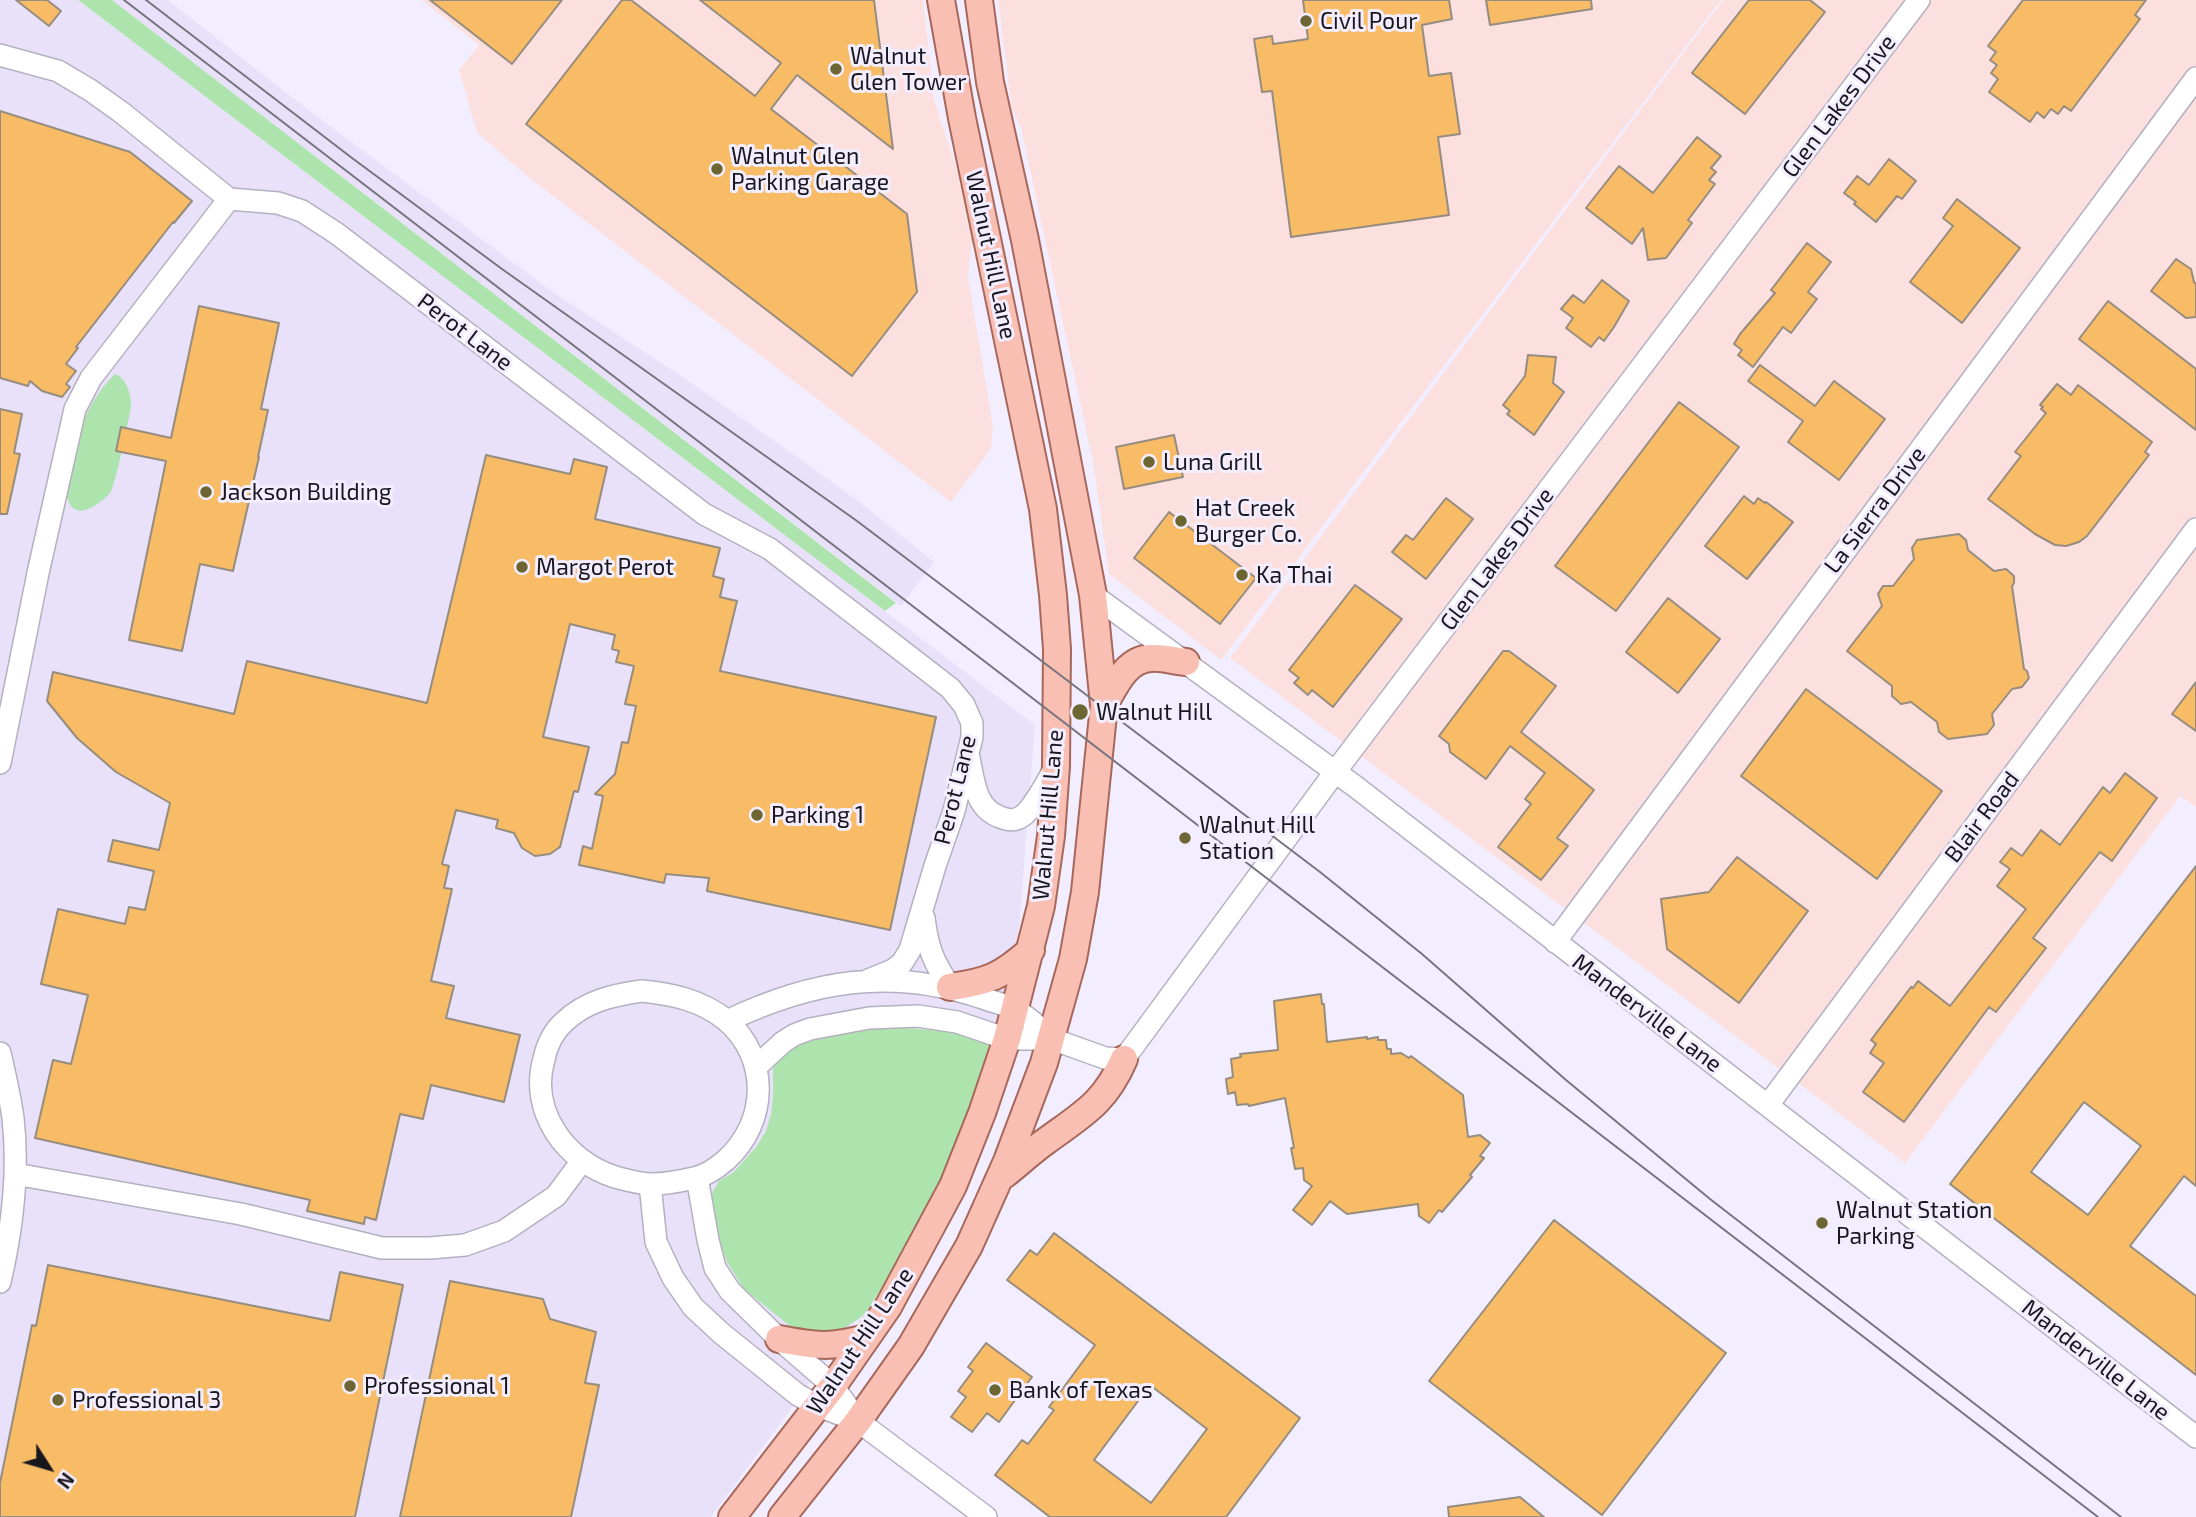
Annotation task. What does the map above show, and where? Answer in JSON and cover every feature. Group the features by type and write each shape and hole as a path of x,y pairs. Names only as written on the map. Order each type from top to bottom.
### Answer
{"main road":[{"name":"Walnut Hill Lane","path":"732,1517 825,1396 893,1298 953,1186 982,1114 1016,1009 1041,906 1051,836 1056,766 1057,649 1043,509 962,118 941,0"},
{"name":"Walnut Hill Lane","path":"782,1517 858,1421 911,1346 969,1246 1028,1110 1052,1039 1073,959 1085,892 1104,705 1093,595 1025,240 990,82 979,0"},
{"path":"989,245 1025,240"},
{"path":"1043,509 1071,560 1076,580 1093,595"},
{"path":"1104,705 1122,674 1131,665 1149,657 1186,662"},
{"path":"950,987 979,984 998,976 1031,950"},
{"path":"1000,1179 1046,1141 1094,1107 1121,1067"},
{"path":"779,1339 825,1346 843,1345 866,1338"}],"street":[{"name":"Glen Lakes Drive","path":"1121,1067 1335,772 1919,0"},
{"path":"0,55 58,71 90,90 162,144 229,200 91,378 75,410 6,702 0,763"},
{"name":"La Sierra Drive","path":"1555,942 2196,78"},
{"name":"Perot Lane","path":"229,200 278,202 302,211 336,233 704,514 770,549 950,688 964,705 972,723 972,737 954,811 934,866 910,950 902,963 893,970 866,981"},
{"name":"Blair Road","path":"1768,1105 2196,529"},
{"name":"Manderville Lane","path":"1093,595 1335,772 2196,1437"},
{"path":"968,753 981,804 990,814 1004,819 1015,820 1024,815 1056,766"},
{"path":"923,911 927,944 936,966 950,987"},
{"path":"727,1021 800,992 866,981 914,982 950,987 1016,1009 1052,1039 1105,1058 1121,1067"},
{"path":"642,991 669,994 711,1010 727,1021 746,1044 756,1067 759,1089 756,1114 748,1134 736,1151 697,1177 650,1184 605,1174 582,1161 556,1134 541,1098 539,1077 552,1037 564,1022 598,1000 616,994 642,991"},
{"path":"756,1067 794,1035 810,1029 869,1018 940,1018 1007,1040 1052,1039"},
{"path":"0,1053 13,1119 15,1174 0,1282"},
{"path":"15,1174 241,1214 382,1248 430,1248 465,1245 504,1231 556,1196 582,1161"},
{"path":"697,1177 715,1268 730,1291 779,1339 825,1396 986,1517"},
{"path":"650,1184 656,1242 673,1278 693,1307 798,1395 825,1396"}],"shaded area":[{"path":"0,0 78,0 1035,725 1019,929 988,1061 862,1313 711,1517 0,1517"},
{"path":"112,0 168,0 294,99 551,291 684,378 800,459 862,504 934,562 901,606"},
{"path":"422,0 923,0 934,100 974,222 968,277 993,426 991,449 951,502 531,179 477,133 459,70 479,45"},
{"path":"998,0 1721,0 1221,660 1109,574 1093,462 1021,128 1012,108"},
{"path":"1723,0 2196,0 2196,807 2180,796 1905,1163 1230,658"}],"green space":[{"path":"78,0 112,0 896,603 885,611"},
{"path":"115,374 127,386 131,405 115,479 110,493 101,502 89,509 77,510 68,500 67,491 75,446 93,402"},
{"path":"907,1028 956,1032 996,1044 934,1195 907,1247 867,1311 836,1333 796,1331 744,1289 727,1262 710,1215 712,1193 719,1181 734,1172 757,1146 766,1131 773,1097 773,1069 791,1048 824,1037 872,1029"}],"building":[{"path":"16,0 47,0 61,11 49,26"},
{"path":"430,0 562,0 512,64"},
{"name":"Walnut Glen Parking Garage","path":"622,0 631,0 755,96 781,63 700,0 874,0 893,149 797,75 771,109 907,214 917,292 852,376 526,124"},
{"path":"1303,0 1449,0 1452,19 1422,25 1429,76 1451,73 1460,134 1438,137 1449,215 1291,237 1272,91 1262,92 1254,39 1272,36 1273,44 1308,39"},
{"path":"1486,0 1591,0 1592,9 1490,25"},
{"path":"1749,0 1810,0 1825,12 1745,114 1692,73"},
{"path":"2023,0 2146,0 2135,15 2140,19 2071,111 2064,106 2058,114 2051,109 2044,118 2037,112 2030,122 1989,92 1998,79 1991,73 1997,65 1990,60 1996,52 1988,46"},
{"path":"0,111 130,152 192,201 76,347 78,348 66,364 76,371 66,384 70,387 62,397 42,391 30,381 28,386 0,378"},
{"path":"1697,137 1721,156 1711,168 1716,172 1709,180 1715,184 1688,220 1692,223 1666,258 1648,260 1643,228 1632,244 1586,208 1619,166 1653,193"},
{"path":"1889,159 1916,181 1902,199 1897,196 1876,222 1844,193 1857,176 1869,185"},
{"path":"1957,199 2020,248 1962,323 1910,282 1953,226 1943,218"},
{"path":"1807,243 1831,262 1808,292 1817,299 1791,333 1783,327 1753,367 1738,355 1742,350 1734,344 1775,293 1771,290"},
{"path":"2176,259 2191,269 2196,284 2196,317 2186,318 2151,291"},
{"path":"1602,280 1629,301 1604,341 1599,337 1591,347 1566,328 1573,318 1561,309 1573,295 1584,303"},
{"path":"2108,301 2196,369 2196,430 2079,339"},
{"name":"Jackson Building","path":"199,306 279,323 261,409 268,410 233,571 200,564 182,651 129,640 166,461 116,451 121,427 171,438"},
{"path":"1528,355 1556,357 1553,383 1564,392 1534,435 1507,414 1510,411 1503,405 1525,376"},
{"path":"1760,365 1815,406 1834,381 1885,419 1839,480 1788,442 1803,421 1748,381"},
{"path":"2057,384 2071,395 2078,385 2152,442 2145,452 2149,455 2087,536 2066,546 2055,545 2035,534 1988,499 2021,456 2015,452 2046,413 2040,405"},
{"path":"1679,402 1739,447 1616,611 1555,566"},
{"path":"0,409 22,414 14,453 20,454 7,514 0,514"},
{"name":"Luna Grill","path":"1174,435 1183,477 1124,489 1116,447"},
{"path":"486,455 570,474 574,459 607,467 595,519 720,548 713,576 724,579 720,597 737,601 720,671 936,717 890,930 707,891 709,878 666,874 664,883 579,865 583,846 592,849 603,796 595,794 615,774 622,742 628,743 636,706 625,704 634,666 616,662 619,651 612,649 615,635 570,624 543,737 589,747 578,792 574,791 560,847 550,854 535,856 522,848 514,833 496,828 498,820 456,810 442,864 449,866 444,888 452,889 431,981 454,986 446,1018 520,1035 504,1102 431,1085 423,1119 400,1114 376,1220 365,1217 364,1224 307,1211 310,1200 35,1138 53,1060 71,1064 88,995 41,984 58,909 125,924 129,907 145,910 154,871 108,861 113,840 159,850 170,803 116,772 77,738 47,701 53,672 234,714 247,661 427,703"},
{"path":"1744,496 1754,504 1758,498 1766,502 1793,522 1747,579 1705,546"},
{"path":"1446,498 1473,519 1426,579 1392,552 1406,535 1413,540"},
{"path":"1169,512 1256,578 1220,624 1134,558"},
{"path":"1959,534 1966,540 1968,550 1994,571 2006,569 2014,576 2012,586 2024,669 2029,678 2022,687 2012,689 1992,714 1994,725 1987,734 1948,739 1939,732 1937,722 1911,702 1901,704 1892,696 1892,686 1847,651 1882,606 1878,594 1883,586 1893,586 1914,559 1912,548 1917,540"},
{"path":"1355,585 1402,619 1333,707 1312,690 1308,695 1294,683 1299,678 1289,670"},
{"path":"1668,598 1720,639 1678,693 1626,652"},
{"path":"1503,651 1509,651 1556,686 1521,732 1594,790 1557,838 1568,846 1541,880 1498,847 1531,804 1525,799 1545,773 1510,746 1486,779 1450,752 1449,744 1439,736"},
{"path":"2196,682 2196,731 2172,714"},
{"path":"1806,689 1942,791 1877,879 1741,776"},
{"path":"2125,773 2157,798 2112,861 2100,852 2033,938 2046,948 1996,1012 1989,1007 1904,1122 1863,1092 1884,1063 1870,1053 1876,1044 1871,1040 1918,981 1950,1006 2026,909 1997,886 2010,869 2000,862 2011,848 2022,856 2041,830 2060,845 2103,787 2110,793"},
{"path":"1737,857 1808,911 1739,1003 1667,949 1661,899 1709,892"},
{"path":"2196,866 2196,1186 2184,1176 2130,1246 2196,1296 2196,1375 1950,1184","holes":["2084,1102 2141,1146 2088,1215 2031,1172"]},
{"path":"1321,994 1327,1042 1367,1037 1386,1040 1391,1054 1401,1053 1409,1058 1411,1056 1463,1095 1468,1137 1480,1135 1490,1143 1480,1156 1484,1158 1470,1175 1472,1177 1429,1223 1419,1216 1418,1204 1347,1214 1330,1201 1312,1225 1293,1210 1312,1186 1304,1180 1303,1168 1295,1169 1285,1098 1249,1106 1237,1105 1235,1092 1228,1094 1226,1079 1233,1077 1231,1059 1241,1057 1240,1054 1278,1050 1274,1001"},
{"path":"1554,1220 1726,1353 1602,1515 1429,1381"},
{"path":"1054,1233 1300,1418 1226,1517 1050,1517 995,1475 1022,1440 1028,1444 1054,1410 1049,1407 1095,1345 1007,1280 1030,1250 1037,1255","holes":["1150,1385 1207,1429 1151,1503 1094,1460"]},
{"path":"48,1265 330,1321 340,1272 403,1285 355,1517 0,1517 0,1483 32,1325 36,1326"},
{"path":"450,1281 543,1299 550,1319 596,1332 585,1383 599,1385 571,1517 400,1517"},
{"path":"986,1343 1032,1377 999,1422 987,1413 972,1432 951,1417 966,1397 958,1391 973,1371 968,1367"},
{"path":"1520,1497 1544,1517 1449,1517 1448,1507"}],"tram line":[{"path":"124,0 2098,1517"},
{"path":"146,0 502,269 857,521 1320,872 1422,954 1566,1080 1710,1199 2121,1517"}],"place":[{"name":"Civil Pour","path":"1306,21"},
{"name":"Walnut Glen Tower","path":"836,69"},
{"name":"Walnut Glen Parking Garage","path":"717,169"},
{"name":"Luna Grill","path":"1149,462"},
{"name":"Jackson Building","path":"206,492"},
{"name":"Hat Creek Burger Co.","path":"1181,521"},
{"name":"Margot Perot","path":"522,567"},
{"name":"Ka Thai","path":"1242,575"},
{"name":"Walnut Hill","path":"1080,712"},
{"name":"Parking 1","path":"757,815"},
{"name":"Walnut Hill Station","path":"1185,838"},
{"name":"Walnut Station Parking","path":"1822,1223"},
{"name":"Professional 1","path":"350,1386"},
{"name":"Bank of Texas","path":"995,1390"},
{"name":"Professional 3","path":"58,1400"}]}
